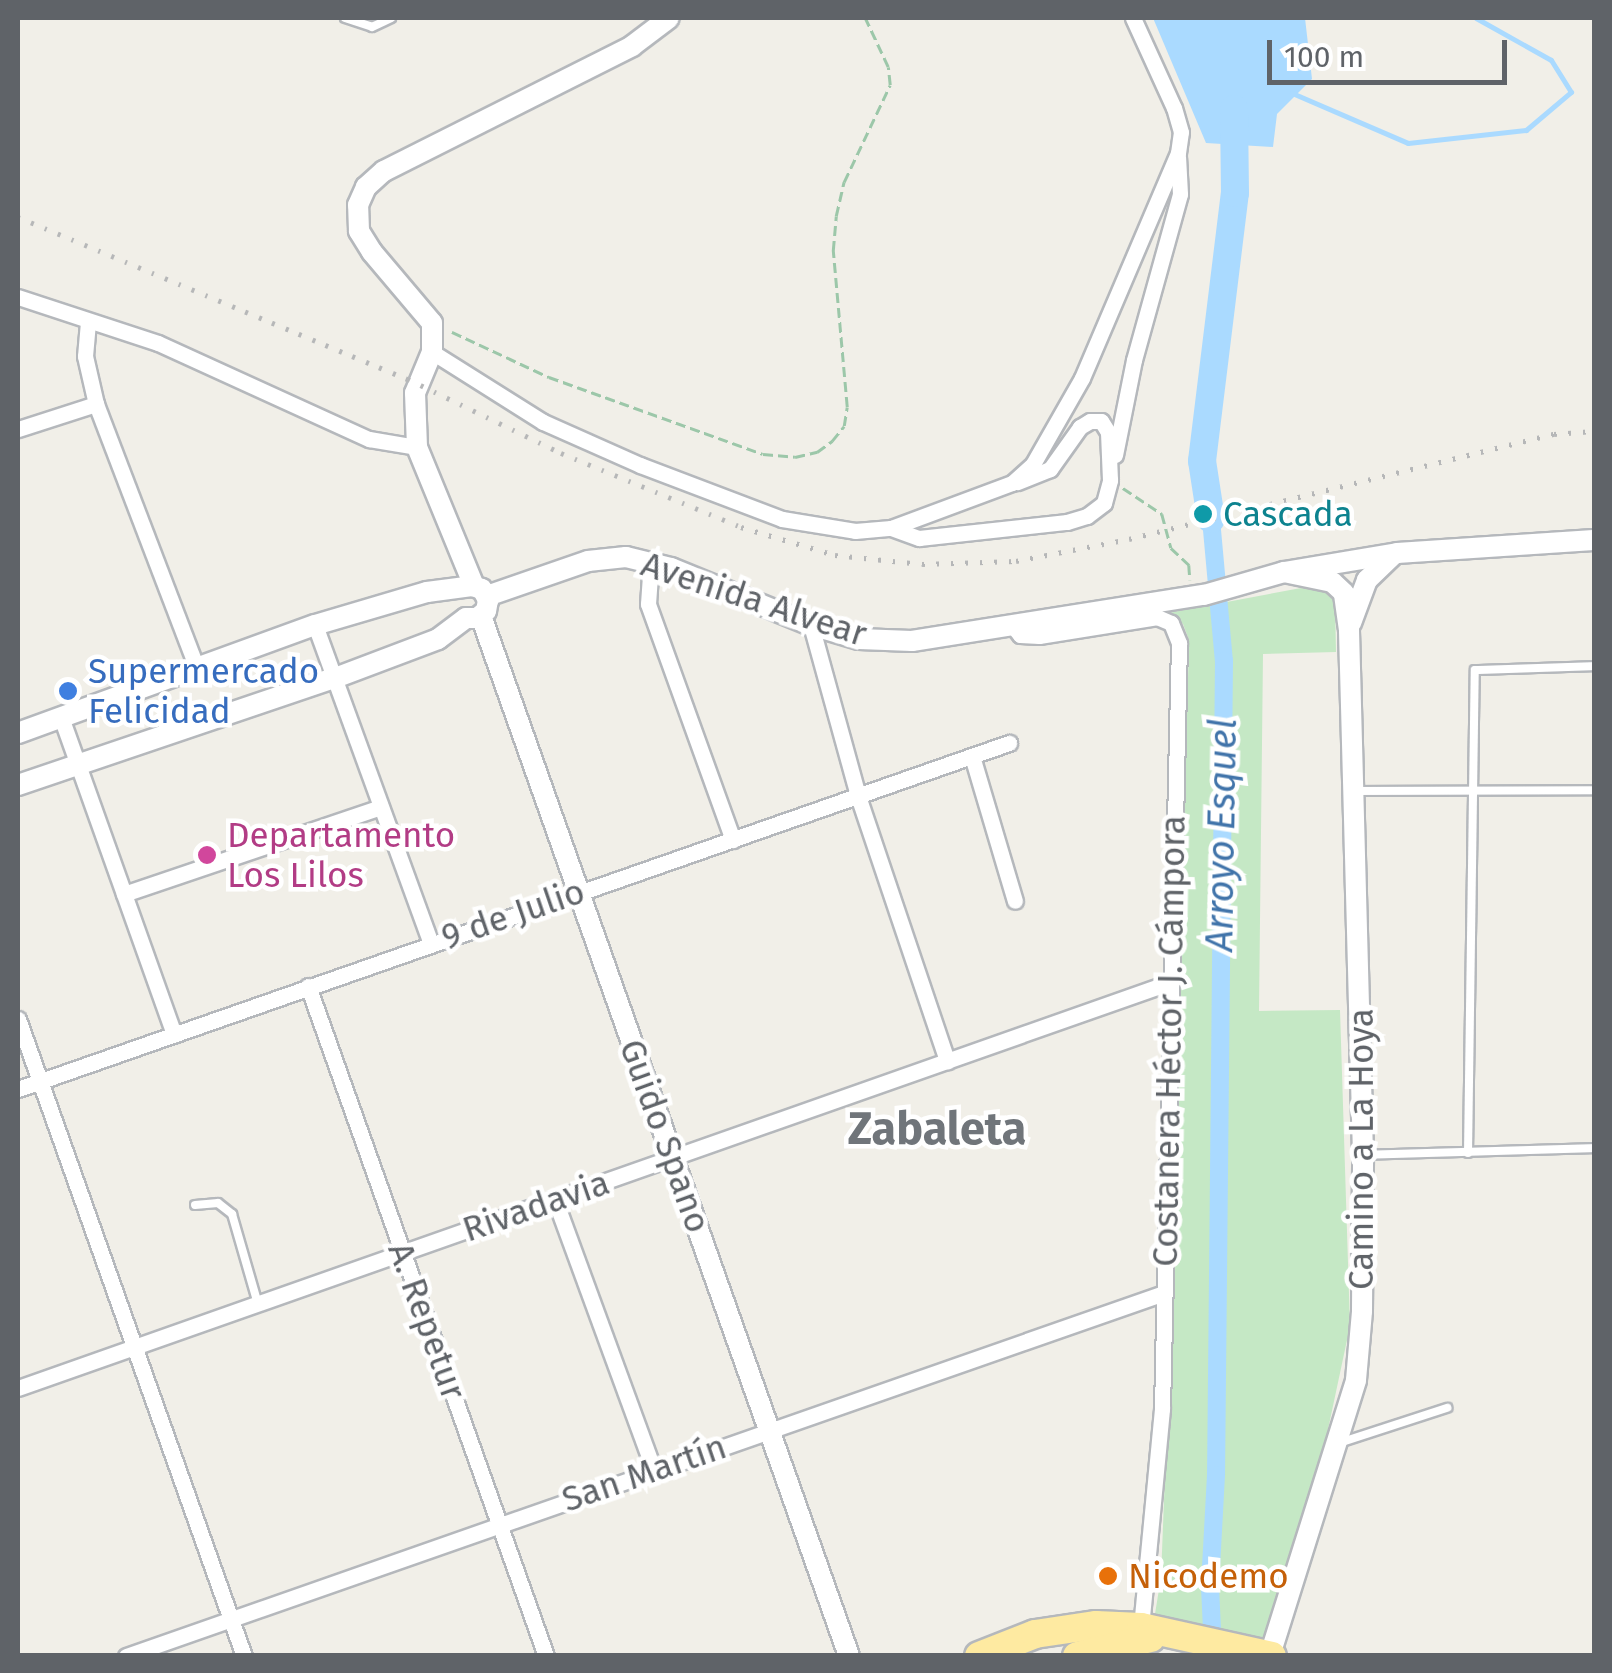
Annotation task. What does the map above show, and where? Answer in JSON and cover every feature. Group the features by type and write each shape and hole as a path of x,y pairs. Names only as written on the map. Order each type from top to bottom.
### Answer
{"highway":[{"path":"979,1656 1036,1634 1073,1626 1141,1627 1259,1654"},
{"path":"1092,1653 1172,1634"}],"street":[{"path":"669,18 632,46 407,158 366,187 358,205 359,231 432,323 432,352 544,422 640,465 782,518 855,531 891,528 1050,469 1080,427 1090,421 1100,421 1108,432 1110,480"},
{"path":"891,528 920,538 1067,522 1087,516 1104,503 1134,360 1180,194 1181,132 1133,18"},
{"path":"1012,483 1033,464 1082,378 1178,152"},
{"path":"18,297 158,343 370,439 417,447"},
{"path":"88,322 85,356 96,404 198,671"},
{"name":"Guido Spano","path":"432,352 415,393 417,447 849,1656"},
{"path":"18,429 96,404"},
{"name":"Camino a La Hoya","path":"1198,596 1284,572 1397,553 1594,540"},
{"name":"Camino a La Hoya","path":"1349,630 1367,580 1397,553"},
{"name":"Avenida Alvear","path":"18,733 198,671 315,625 427,592 471,595 588,561 626,557 652,562 811,625 886,642 1198,596"},
{"path":"652,562 648,604 733,840"},
{"name":"Camino a La Hoya","path":"1259,1654 1340,1444 1358,1363 1363,1155 1355,791 1344,593 1332,582 1284,572"},
{"name":"Avenida Alvear","path":"18,785 438,640 471,595"},
{"name":"Costanera Héctor J. Cámpora","path":"1012,625 1020,635 1029,637 1157,617 1171,623 1179,643 1168,984 1162,1408 1141,1627"},
{"path":"315,625 430,943"},
{"path":"811,625 858,796 947,1062"},
{"path":"61,718 174,1034"},
{"name":"9 de Julio","path":"18,1089 1010,743"},
{"path":"972,756 1014,901"},
{"path":"124,894 381,807"},
{"name":"Rivadavia","path":"18,1388 1168,984"},
{"name":"A. Repetur","path":"308,986 546,1656"},
{"path":"18,1020 244,1656"},
{"path":"555,1200 654,1470"},
{"name":"San Martín","path":"126,1656 1164,1293"}],"lane":[{"path":"345,18 372,27 392,18"},
{"path":"1468,1153 1475,670 1594,666"},
{"path":"1355,791 1594,790"},
{"path":"1363,1155 1594,1148"},
{"path":"195,1204 218,1203 232,1214 258,1304"},
{"path":"1340,1444 1446,1408"}],"path":[{"path":"432,323 549,378 763,454 795,457 817,452 844,426 848,407 833,251 836,216 844,182 890,85 888,67 865,18"},
{"path":"1110,480 1162,514 1172,548 1189,565 1198,596"}],"green space":[{"path":"1301,588 1323,590 1335,602 1336,652 1263,654 1259,1011 1340,1010 1350,1326 1320,1467 1264,1644 1154,1620 1161,1577 1171,1321 1189,640 1183,624 1168,613"}],"water":[{"path":"1153,18 1305,18 1312,79 1277,114 1273,147 1206,143"}],"waterway":[{"path":"1292,93 1408,143 1526,130 1571,92 1551,60 1476,18"},
{"name":"Arroyo Esquel","path":"1211,519 1202,461 1235,193 1234,109"},
{"name":"Arroyo Esquel","path":"1211,519 1224,661 1216,1475 1210,1587 1213,1650"}],"railway":[{"path":"18,217 408,379 561,453 741,527 835,555 922,564 1016,561 1129,539 1554,434 1594,431"}],"place":[{"name":"Cascada","path":"1203,514"},
{"name":"Supermercado Felicidad","path":"68,691"},
{"name":"Departamento Los Lilos","path":"207,855"},
{"name":"Nicodemo","path":"1108,1576"}],"district":[{"name":"Zabaleta","path":"937,1130"}]}
